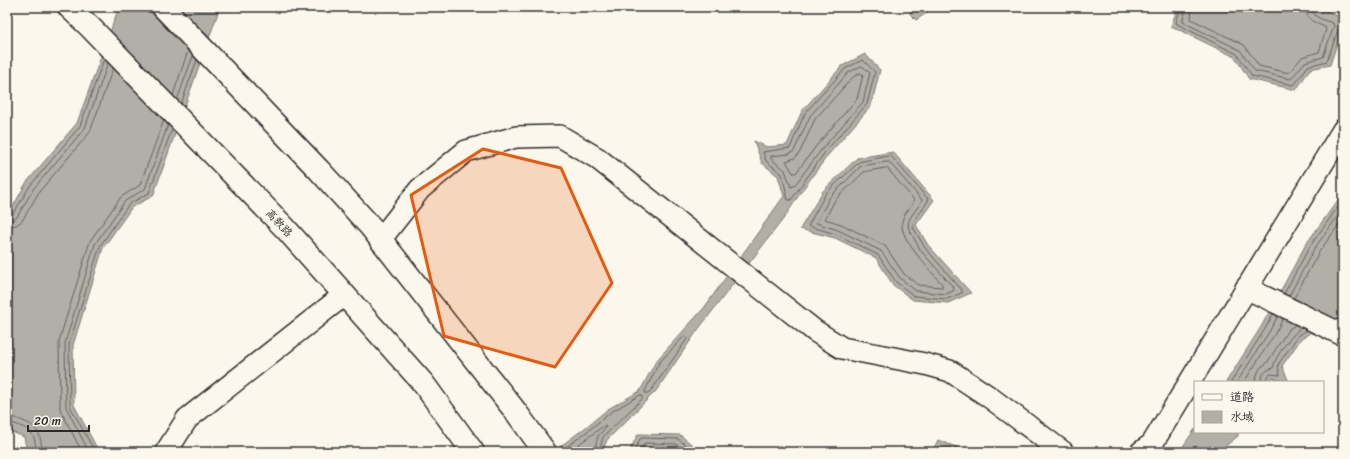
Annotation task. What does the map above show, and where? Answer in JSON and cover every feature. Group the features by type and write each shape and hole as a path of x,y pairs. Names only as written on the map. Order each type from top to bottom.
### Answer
{"main road":[{"name":"高教路","path":"69,7 285,228 423,383 473,452"},
{"path":"163,7 319,170 380,240 516,412 545,452"}],"street":[{"path":"1141,452 1152,444 1343,130"},
{"path":"380,240 420,188 466,151 516,137 560,136 597,158 815,331 826,338 842,348 925,364 950,371 988,396 1063,452"},
{"path":"1246,288 1343,336"},
{"path":"166,452 187,419 344,294"}],"highlighted area":[{"path":"483,149 561,168 612,283 555,367 444,336 411,195"}],"water":[{"path":"119,7 220,7 153,196 132,207 103,248 73,345 74,405 99,452 27,452 24,437 7,430 7,212 10,212 26,183 77,123"},
{"path":"911,7 931,7 928,12 916,20 910,14"},
{"path":"1178,7 1316,7 1343,18 1343,25 1330,65 1310,69 1296,90 1249,79 1235,57 1171,26"},
{"path":"865,54 880,70 871,106 828,155 784,218 697,331 656,391 607,440 602,452 553,452 608,409 640,391 656,361 704,308 784,196 778,176 762,163 754,141 767,147 787,145 802,111 842,66"},
{"path":"893,152 934,200 916,225 928,245 971,293 948,303 913,300 893,285 876,258 835,238 800,229 823,191 857,158"},
{"path":"1343,193 1343,322 1325,323 1301,339 1282,366 1289,381 1281,381 1272,377 1270,381 1227,381 1261,327 1306,244"},
{"path":"1194,430 1194,433 1238,433 1238,436 1218,452 1179,452"},
{"path":"638,434 680,435 701,452 629,452"},
{"path":"938,440 969,452 932,452"}]}
